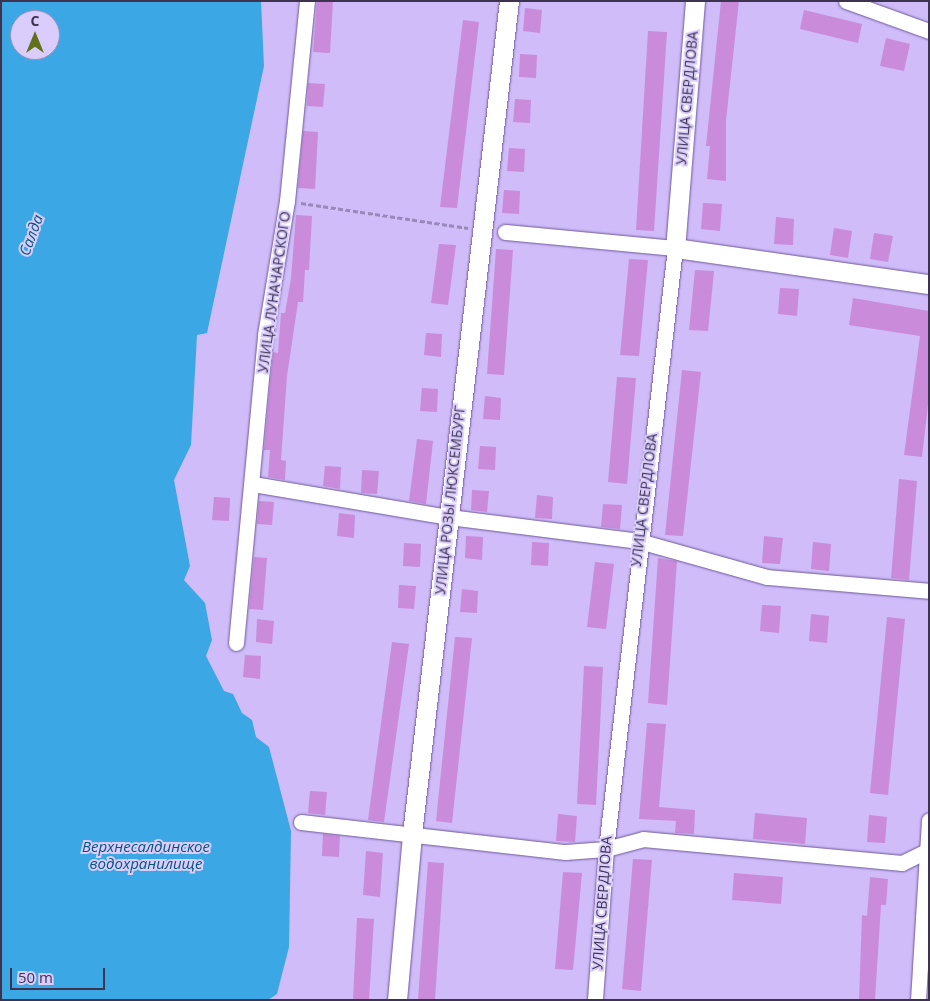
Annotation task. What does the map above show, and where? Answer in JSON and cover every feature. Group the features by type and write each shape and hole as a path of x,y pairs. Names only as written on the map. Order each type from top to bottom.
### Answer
{"street":[{"name":"УЛИЦА ЛУНАЧАРСКОГО","path":"236,643 253,484 265,335 287,201 306,1"},
{"name":"УЛИЦА РОЗЫ ЛЮКСЕМБУРГ","path":"397,1000 412,834 509,1"},
{"name":"УЛИЦА СВЕРДЛОВА","path":"595,1000 606,849 639,541 675,248 695,1"},
{"path":"846,1 929,31"},
{"path":"505,232 675,248 929,284"},
{"path":"253,484 449,517 639,541 766,577 929,591"},
{"path":"918,1000 929,820"},
{"path":"301,822 565,852 606,849 643,839 902,863 928,849"}],"path":[{"path":"287,201 482,230"}],"water":[{"name":"Верхнесалдинское водохранилище","path":"1,1 261,1 264,66 207,333 197,335 191,445 174,480 190,566 184,580 205,603 212,640 206,656 224,691 233,694 242,713 252,720 256,737 269,747 291,831 289,947 277,994 268,1000 1,1000"}],"building":[{"path":"317,1 333,1 330,53 313,52"},
{"path":"721,1 739,1 726,121 726,181 707,179 710,146 706,146"},
{"path":"525,8 542,10 540,33 523,31"},
{"path":"804,10 862,24 858,43 800,29"},
{"path":"463,20 479,22 457,208 440,207"},
{"path":"648,31 667,32 654,231 636,230"},
{"path":"886,38 910,44 904,71 880,66"},
{"path":"520,54 537,55 536,78 519,77"},
{"path":"308,83 325,84 323,107 307,106"},
{"path":"515,99 531,100 530,123 513,122"},
{"path":"303,131 318,132 315,189 298,188"},
{"path":"509,148 525,149 524,172 507,171"},
{"path":"504,190 520,191 519,214 502,213"},
{"path":"703,203 722,204 720,231 701,229"},
{"path":"296,215 312,216 309,270 305,270 303,302 298,302 287,376 281,460 286,461 285,480 268,477 270,450 264,450 273,352 278,353 281,313 285,313 291,278"},
{"path":"776,217 794,219 793,245 774,244"},
{"path":"834,228 852,231 848,258 830,255"},
{"path":"874,233 893,236 888,262 870,259"},
{"path":"439,244 456,245 448,305 431,303"},
{"path":"496,249 513,250 504,375 487,374"},
{"path":"629,259 648,260 639,356 620,355"},
{"path":"695,270 714,271 708,331 689,330"},
{"path":"780,288 799,289 797,316 778,314"},
{"path":"853,298 929,311 929,396 922,457 904,455 920,336 849,325"},
{"path":"426,333 442,334 441,357 424,355"},
{"path":"682,370 701,372 683,536 665,535"},
{"path":"617,377 636,378 627,484 608,482"},
{"path":"422,388 438,389 437,412 420,411"},
{"path":"485,396 501,398 500,420 483,419"},
{"path":"417,439 433,441 426,504 409,501"},
{"path":"480,446 496,447 495,470 478,469"},
{"path":"325,466 341,467 340,489 323,486"},
{"path":"362,470 379,471 377,494 361,493"},
{"path":"899,479 917,481 909,580 891,578"},
{"path":"472,490 489,491 487,512 471,510"},
{"path":"537,495 553,497 552,519 535,518"},
{"path":"214,497 230,498 229,521 212,520"},
{"path":"259,501 274,502 272,525 257,524"},
{"path":"603,504 622,505 620,529 601,527"},
{"path":"339,513 355,515 354,538 337,536"},
{"path":"466,536 483,537 482,560 465,558"},
{"path":"764,536 783,538 780,564 762,563"},
{"path":"532,542 549,543 548,566 531,565"},
{"path":"813,542 831,544 829,571 811,569"},
{"path":"404,543 421,544 420,567 403,566"},
{"path":"254,557 267,558 263,610 249,609"},
{"path":"658,558 677,561 667,705 648,703"},
{"path":"595,562 614,564 606,629 587,627"},
{"path":"399,585 416,586 414,609 398,608"},
{"path":"462,589 478,591 477,613 460,612"},
{"path":"762,605 781,606 779,633 760,631"},
{"path":"811,614 829,616 827,643 809,641"},
{"path":"887,617 905,619 888,795 870,793"},
{"path":"257,619 274,621 272,644 256,642"},
{"path":"455,637 472,638 452,823 436,821"},
{"path":"392,642 409,644 384,822 368,820"},
{"path":"245,655 261,656 260,679 243,677"},
{"path":"584,666 603,667 596,805 577,804"},
{"path":"647,723 666,724 659,807 695,810 694,834 675,833 676,821 639,819"},
{"path":"310,791 327,792 325,815 308,813"},
{"path":"755,813 807,818 805,844 753,839"},
{"path":"558,814 577,816 575,842 556,841"},
{"path":"869,815 887,817 885,843 867,842"},
{"path":"323,834 340,836 339,857 322,856"},
{"path":"366,851 383,853 380,897 363,895"},
{"path":"633,859 652,860 641,991 622,989"},
{"path":"428,862 444,863 435,1000 418,999"},
{"path":"563,872 582,873 573,970 555,969"},
{"path":"734,873 783,877 781,904 732,900"},
{"path":"870,877 888,879 886,905 881,905 875,1000 859,1000 862,915 867,916"},
{"path":"357,918 374,919 369,1000 353,1000"}],"water label":[{"name":"Салда","path":"31,235"}]}
